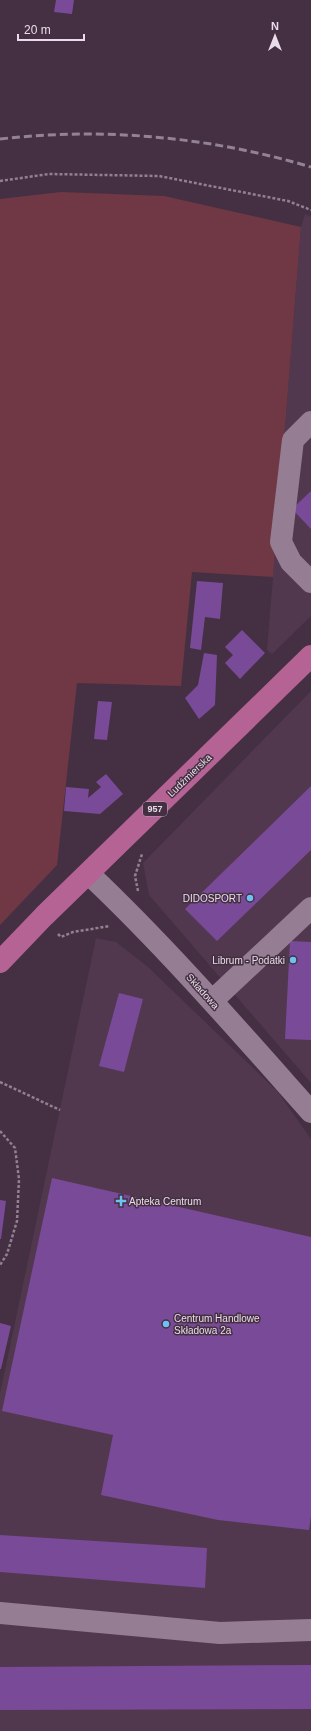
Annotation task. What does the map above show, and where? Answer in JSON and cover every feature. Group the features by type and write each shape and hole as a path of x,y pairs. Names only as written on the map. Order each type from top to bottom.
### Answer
{"main road":[{"name":"Ludźmierska","path":"0,962 44,916 89,874 311,656"}],"street":[{"path":"311,422 293,440 281,542 291,562 311,582"},
{"name":"Składowa","path":"89,874 126,909 212,1001 311,1112"},
{"path":"212,1001 311,908"},
{"path":"0,1613 220,1633 311,1630"}],"path":[{"path":"0,181 49,174 159,176 288,201 311,210"},
{"path":"44,916 61,937 72,932 110,926 126,909 138,890 135,876 140,856 146,850"},
{"path":"0,1082 60,1110"},
{"path":"0,1131 15,1148 19,1179 17,1221 7,1254 0,1265"}],"shaded area":[{"path":"61,192 164,196 301,227 273,577 192,572 181,686 77,683 57,865 0,925 0,199"},
{"path":"305,214 311,217 311,616 272,654 267,650 301,227"},
{"path":"311,691 311,1083 149,895 143,863"},
{"path":"96,938 116,942 148,967 278,1092 311,1139 311,1731 0,1731 0,1394"}],"building":[{"path":"56,0 74,0 72,14 54,12"},
{"path":"311,491 311,529 292,509"},
{"path":"197,581 223,583 220,619 205,617 201,650 190,648"},
{"path":"242,630 265,653 240,679 225,663 233,655 225,647"},
{"path":"204,653 217,655 215,705 199,719 185,698 198,685"},
{"path":"98,701 112,702 107,740 94,739"},
{"path":"106,774 123,794 100,814 64,811 66,787 89,789 88,798 101,787 96,782"},
{"path":"311,786 311,850 217,941 185,909"},
{"path":"290,941 311,942 311,1040 285,1039"},
{"path":"119,993 143,999 124,1072 99,1066"},
{"name":"Centrum Handlowe Składowa 2a","path":"52,1178 311,1237 311,1516 309,1530 218,1520 101,1495 113,1435 2,1411"},
{"path":"0,1200 6,1201 1,1239 0,1239"},
{"path":"0,1323 11,1326 1,1369 0,1369"},
{"path":"0,1535 207,1548 205,1588 0,1572"},
{"path":"311,1665 311,1709 0,1710 0,1667"}],"railway":[{"path":"0,139 78,134 157,137 235,148 311,167"}],"place":[{"name":"DIDOSPORT","path":"250,898"},
{"name":"Librum - Podatki","path":"293,960"},
{"name":"Apteka Centrum","path":"121,1201"},
{"name":"Centrum Handlowe Składowa 2a","path":"166,1324"}]}
